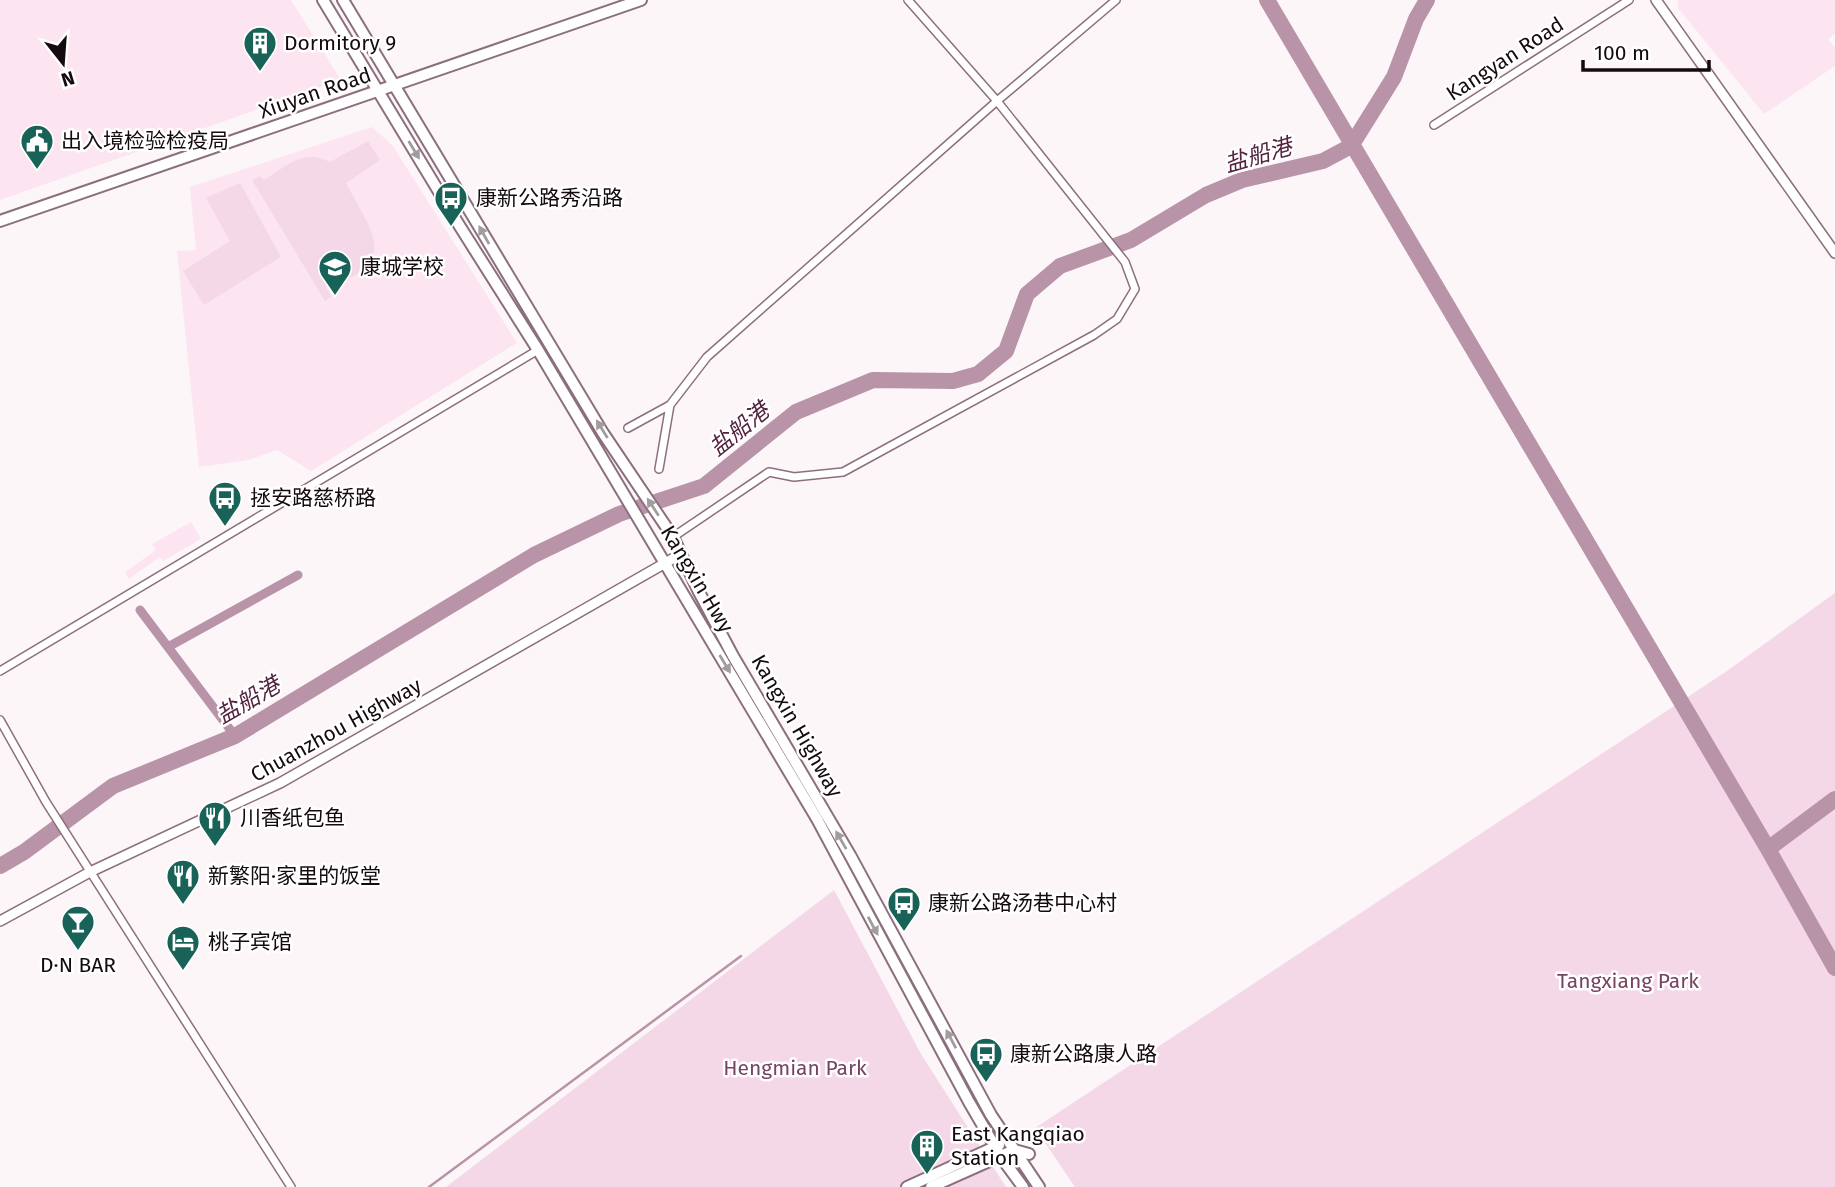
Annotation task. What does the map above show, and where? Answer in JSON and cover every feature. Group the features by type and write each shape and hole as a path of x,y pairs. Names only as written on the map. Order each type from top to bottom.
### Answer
{"main road":[{"name":"Kangxin Hwy","path":"323,0 459,225 538,349 817,818 904,985 998,1152 1023,1187"},
{"name":"Kangxin Highway","path":"343,0 604,433 670,533 733,656 850,855 976,1087 1039,1187"},
{"name":"Xiuyan Road","path":"0,221 641,0"},
{"path":"931,1187 1011,1146 1029,1154"},
{"path":"907,1187 998,1152"}],"street":[{"path":"670,533 769,472 794,477 843,472 1051,360 1117,319 1135,289 1125,262 997,101 908,0"},
{"path":"628,428 670,405 707,357 997,101 1116,0"},
{"name":"Kangyan Road","path":"1434,125 1629,0"},
{"path":"1656,0 1835,253"},
{"path":"0,671 538,349"},
{"path":"659,469 670,405"},
{"name":"Chuanzhou Highway","path":"0,921 90,872 280,783 681,554"},
{"path":"0,720 46,802 291,1187"}],"shaded area":[{"path":"0,0 291,0 341,80 0,200"},
{"path":"1678,0 1835,0 1835,34 1828,39 1835,48 1835,66 1764,114 1678,8"},
{"name":"康城学校","path":"372,127 393,146 517,343 311,471 277,450 248,460 199,467 177,251 196,250 190,187"},
{"path":"191,522 201,539 163,561 160,557 129,579 125,572 156,550 152,544"}],"green space":[{"path":"368,141 380,160 346,183 371,230 374,247 372,256 368,264 353,276 325,284 331,297 325,301 252,180 260,176 264,180 288,164 303,158 320,158 330,162"},
{"path":"240,183 281,257 204,305 183,271 230,241 206,198"},
{"name":"Tangxiang Park","path":"1835,593 1835,1187 1075,1187 1035,1128 1724,673"},
{"name":"Hengmian Park","path":"834,890 921,1054 1006,1187 446,1187"}],"waterway":[{"path":"1267,0 1768,849 1835,968"},
{"name":"盐船港","path":"0,866 24,852 113,786 235,736 534,555 619,514 704,486 796,412 873,380 953,381 978,374 1006,351 1027,294 1060,266 1131,240 1206,195 1242,180 1323,161 1351,146 1394,77 1416,19 1427,0"},
{"path":"168,647 298,575"},
{"path":"140,610 235,736"},
{"path":"1768,849 1835,799"},
{"path":"429,1187 741,956"}],"place":[{"name":"Dormitory 9","path":"260,73"},
{"name":"出入境检验检疫局","path":"37,171"},
{"name":"康新公路秀沿路","path":"451,228"},
{"name":"康城学校","path":"335,297"},
{"name":"拯安路慈桥路","path":"225,528"},
{"name":"川香纸包鱼","path":"215,848"},
{"name":"新繁阳·家里的饭堂","path":"183,906"},
{"name":"康新公路汤巷中心村","path":"904,933"},
{"name":"D·N BAR","path":"78,952"},
{"name":"桃子宾馆","path":"183,972"},
{"name":"康新公路康人路","path":"986,1084"},
{"name":"East Kangqiao Station","path":"927,1176"}]}
